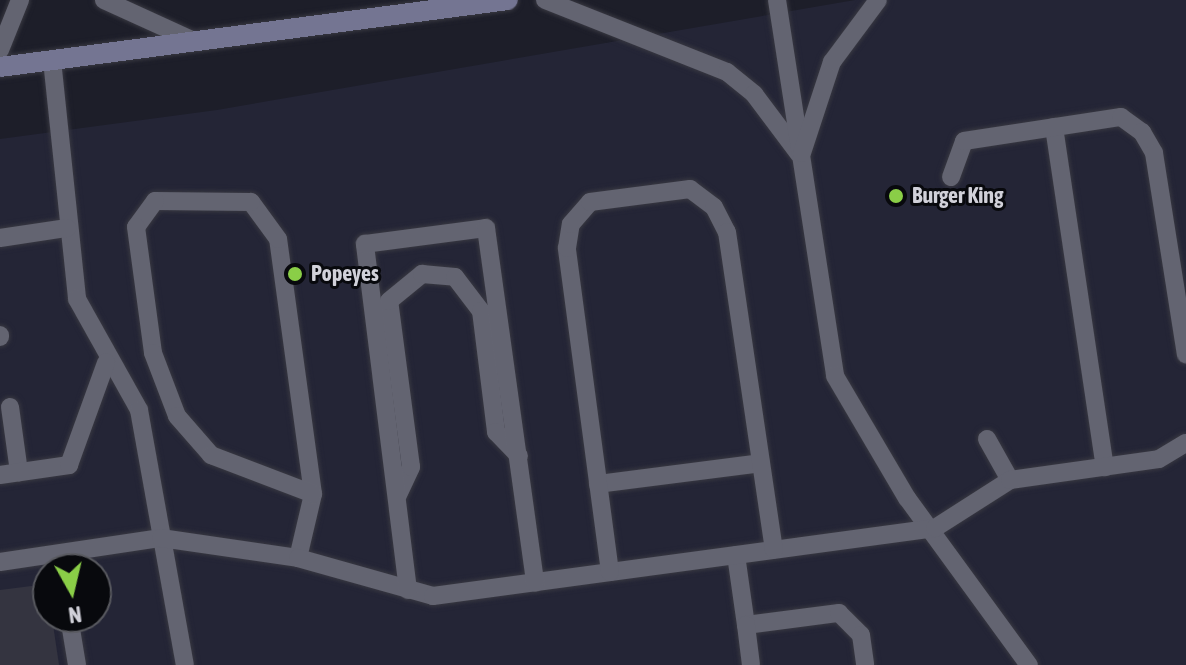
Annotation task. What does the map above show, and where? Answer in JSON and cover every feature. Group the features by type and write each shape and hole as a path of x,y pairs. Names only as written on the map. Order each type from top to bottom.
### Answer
{"main road":[{"path":"0,67 196,42 405,7 508,0"}],"lane":[{"path":"0,50 20,0"},
{"path":"104,0 196,42"},
{"path":"545,0 727,72 754,94 801,156"},
{"path":"777,0 835,376 907,498 935,528 1029,665"},
{"path":"801,156 832,62 878,0"},
{"path":"52,60 67,228 77,299 106,363 139,410 185,665"},
{"path":"951,177 964,141 1121,117 1154,153 1186,354"},
{"path":"1054,127 1105,467"},
{"path":"610,572 567,248 571,224 590,202 690,189 714,207 727,232 774,550"},
{"path":"298,558 313,494 278,239 251,202 155,201 136,227 153,353 177,416 211,455 313,494"},
{"path":"0,238 67,228"},
{"path":"408,590 365,244 486,228 535,583"},
{"path":"398,495 411,467 389,301 422,274 455,277 481,311 496,432 519,456"},
{"path":"10,407 9,474 69,465 106,363"},
{"path":"987,439 1010,480"},
{"path":"95,553 161,538 298,558 433,596 935,528 1010,480 1159,459 1186,443"},
{"path":"598,484 761,463"},
{"path":"736,555 751,665"},
{"path":"0,562 32,561"},
{"path":"746,625 839,613 861,635 865,665"},
{"path":"72,633 77,665"}],"shaded area":[{"path":"855,0 1186,0 1186,665 0,665 0,139 217,110"}],"building":[{"path":"32,586 32,633 54,633 59,665 0,665 0,590"}],"place":[{"name":"Burger King","path":"896,196"},
{"name":"Popeyes","path":"295,274"}]}
